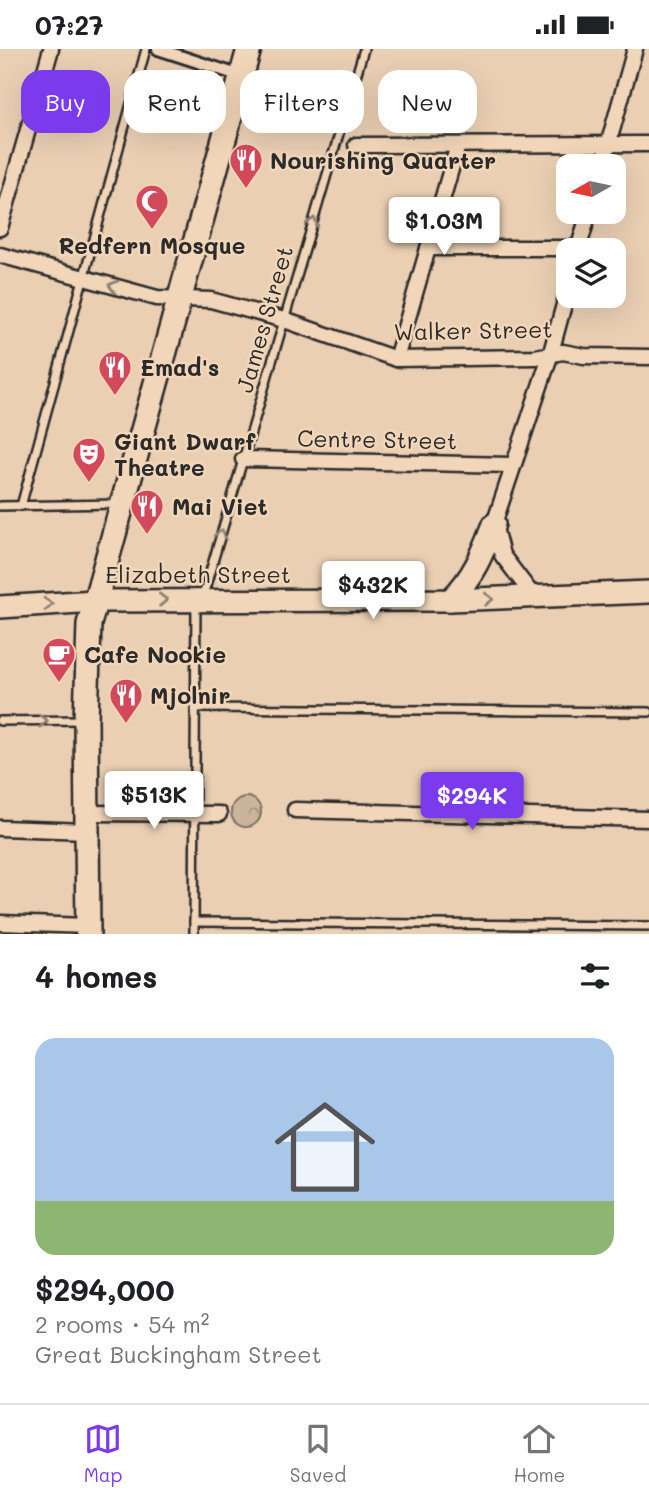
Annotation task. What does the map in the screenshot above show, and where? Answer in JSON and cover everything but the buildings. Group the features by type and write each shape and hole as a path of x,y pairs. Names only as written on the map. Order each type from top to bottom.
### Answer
{"main road":[{"path":"243,70 249,49"},
{"path":"88,930 88,633 240,80"},
{"path":"450,600 466,585 479,563 494,524"},
{"name":"Elizabeth Street","path":"0,607 95,601 450,600 649,592"}],"street":[{"path":"0,228 51,49"},
{"path":"158,49 240,76"},
{"path":"605,154 635,49"},
{"path":"356,145 649,144"},
{"path":"396,359 458,145"},
{"path":"428,249 556,249"},
{"name":"Walker Street","path":"0,255 157,298 204,298 284,320 396,359 550,356 564,352 584,356 649,357"},
{"path":"534,597 502,555 494,524 511,465 550,356 563,308"},
{"name":"Centre Street","path":"243,459 511,465"},
{"path":"295,810 649,819"},
{"path":"0,828 195,813 219,814"},
{"path":"0,923 88,930"}],"lane":[{"path":"21,506 146,49"},
{"name":"James Street","path":"194,934 195,708 199,600 364,49"},
{"path":"0,506 123,504"},
{"path":"195,708 649,712"},
{"path":"0,721 86,720"},
{"path":"194,922 649,926"}],"green space":[{"path":"246,797 252,798 260,806 260,818 252,826 246,827 240,826 232,818 231,812 232,806 240,798"}],"place":[{"name":"Nourishing Quarter","path":"246,190"},
{"name":"Redfern Mosque","path":"152,231"},
{"name":"Emad's","path":"115,397"},
{"name":"Giant Dwarf Theatre","path":"89,484"},
{"name":"Mai Viet","path":"147,536"},
{"name":"Cafe Nookie","path":"59,684"},
{"name":"Mjolnir","path":"126,725"}]}
